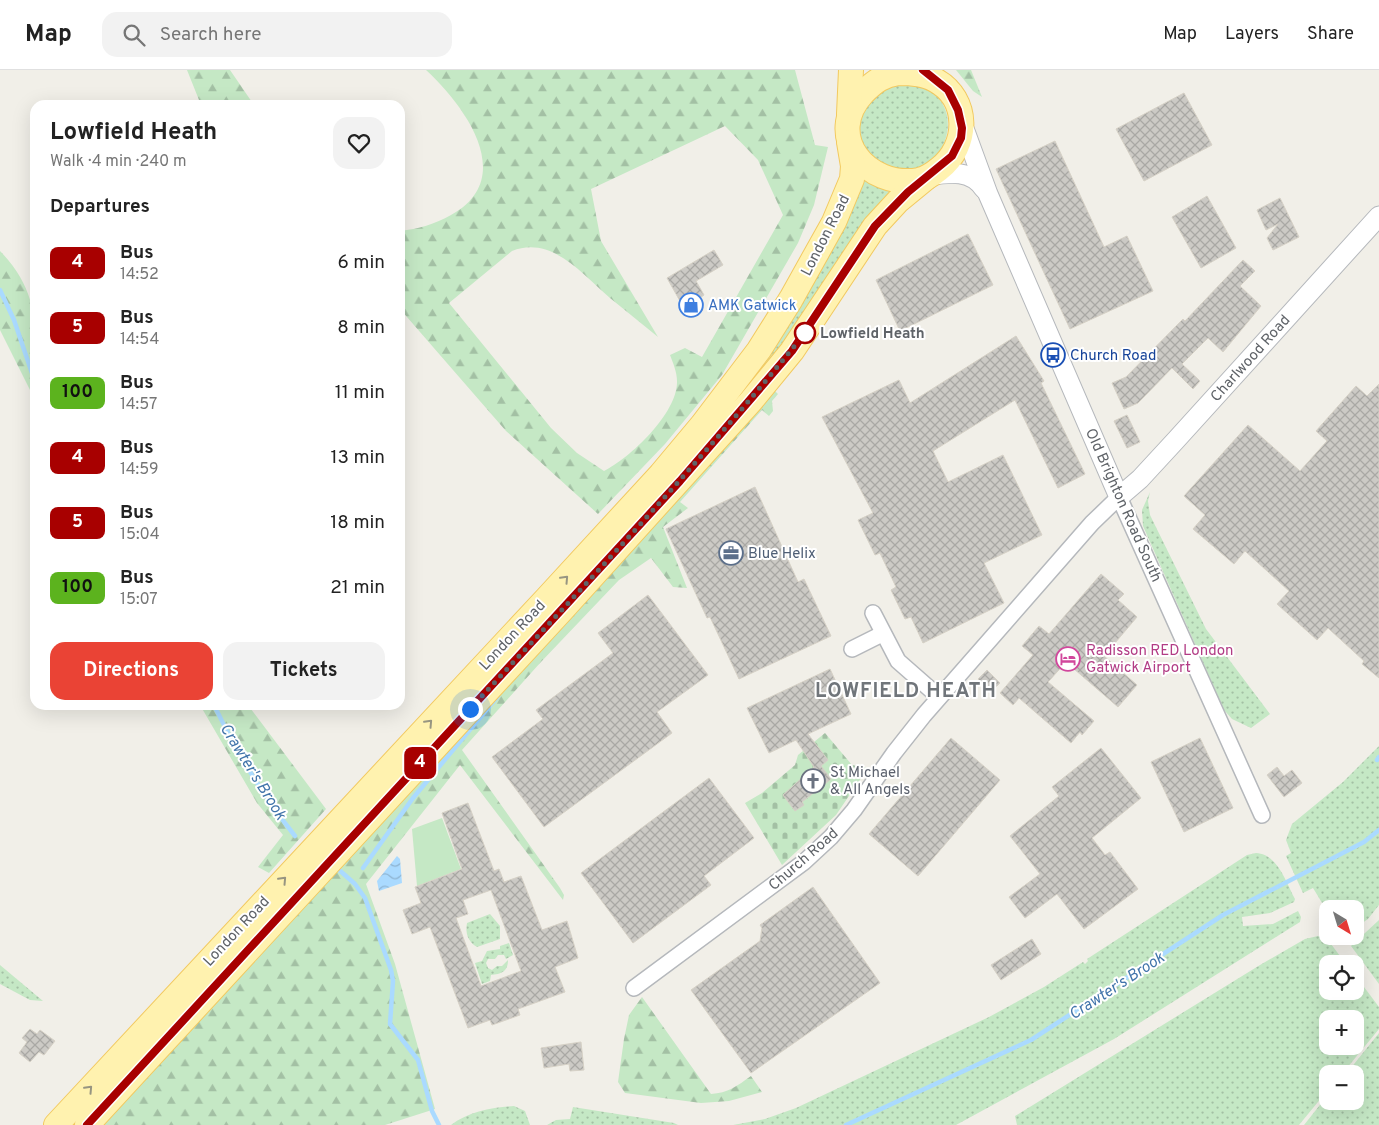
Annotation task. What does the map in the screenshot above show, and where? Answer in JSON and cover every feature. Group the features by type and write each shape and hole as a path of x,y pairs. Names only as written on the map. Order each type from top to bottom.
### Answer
{"main road":[{"path":"849,114 861,95 882,77 904,73 929,75 951,94 961,120 961,138 956,152 948,162 928,177 910,180 881,176 861,163 849,142 847,127 851,70"},
{"name":"London Road","path":"56,1125 554,591 661,474 714,411 750,362 791,299 841,208 853,173 849,142"},
{"name":"London Road","path":"87,1125 562,610 751,401 792,351 875,226 898,201 928,177"}],"street":[{"name":"Old Brighton Road South","path":"961,120 988,194 1119,497 1262,815"},
{"name":"Old Brighton Road South","path":"928,177 950,173 967,175 979,183 988,194"},
{"name":"Charlwood Road","path":"1119,497 1170,446 1379,216"},
{"name":"Church Road","path":"634,988 822,847 848,818 894,753 939,696 1092,523 1119,497"},
{"path":"872,613 882,634 901,664 939,696"},
{"path":"852,649 882,634"}],"green space":[{"path":"187,70 230,70 251,100 199,100"},
{"path":"426,70 795,70 815,145 828,147 814,205 798,243 722,375 665,444 598,514 506,431 405,315 405,230 426,226 451,215 471,200 481,182 483,162 478,142 469,122 456,103","holes":["725,126 758,160 783,215 702,357 685,348 670,355 676,371 677,381 670,407 661,420 651,433 627,456 604,471 577,453 551,428 449,303 512,251 527,247 540,248 566,260 578,269 658,337 601,241 591,189"]},
{"path":"956,70 971,70 982,97 973,91"},
{"path":"897,82 927,89 937,96 947,115 948,125 943,147 929,164 917,170 901,170 878,164 871,157 862,141 860,123 866,105 876,92"},
{"path":"861,178 894,190 784,344 733,405"},
{"path":"0,251 14,268 30,300 30,390 0,330"},
{"path":"771,387 778,394 772,401 773,411 769,416 762,410 680,502 688,508 663,527 687,588 673,587 651,558 619,580 540,663 462,750 560,888 564,895 563,900 460,765 366,884 395,964 435,1109 385,1125 98,1125"},
{"path":"1150,492 1148,501 1150,515 1206,629 1270,714 1251,728 1232,719 1224,710 1143,526 1142,510"},
{"path":"203,710 252,710 326,809 269,873 258,867 283,835 257,803"},
{"path":"825,733 852,765 868,768 836,815 782,865 745,803 762,793 795,765 798,755"},
{"path":"1379,746 1379,905 1364,922 1364,900 1320,900 1313,888 1303,893 1286,856 1291,853 1286,840 1292,824 1343,782"},
{"path":"442,818 461,869 417,886 412,829"},
{"path":"1256,853 1270,858 1276,864 1295,899 1294,902 1270,913 1242,917 1243,926 1273,924 1298,911 1301,917 1300,922 1114,1039 956,1125 733,1125 765,1119 796,1108 989,1017 1044,987 1083,962 1085,964 1088,961 1087,959 1247,855"},
{"path":"490,914 500,926 500,939 477,947 471,943 468,937 467,923"},
{"path":"1379,920 1379,984 1364,964 1364,955 1358,955 1351,946 1364,945 1364,934"},
{"path":"1318,936 1319,945 1332,945 1339,955 1319,955 1319,1000 1364,1000 1364,987 1379,1007 1379,1029 1364,1047 1364,1010 1319,1010 1319,1055 1358,1055 1349,1065 1319,1065 1319,1101 1299,1125 1017,1125 1015,1116 1305,939"},
{"path":"509,943 513,955 506,959 504,955 498,955 495,959 488,959 486,963 488,968 492,970 497,966 502,966 508,960 507,967 501,973 491,975 490,981 482,984 475,963 482,961 487,951 500,949 500,946"},
{"path":"0,965 43,1001 30,1000 0,984"},
{"path":"642,997 711,1094 727,1091 751,1076 762,1092 729,1101 701,1103 625,1093 618,1082 624,1039 629,1015"},
{"path":"1379,1033 1379,1125 1304,1125 1319,1106 1319,1110 1364,1110 1364,1065 1353,1065 1361,1055 1364,1055 1364,1052"},
{"path":"514,1106 525,1111 530,1125 451,1125 457,1120 481,1111"},
{"path":"573,1107 678,1125 547,1125 556,1120 570,1119"}],"water":[{"path":"397,856 400,859 402,883 379,891 377,881"}],"building":[{"path":"1184,93 1212,145 1144,181 1116,129"},
{"path":"1055,141 1104,247 1127,236 1153,291 1070,329 996,169"},
{"path":"1207,196 1236,248 1201,268 1172,217"},
{"path":"1280,198 1299,237 1273,250 1267,238 1278,224 1266,230 1257,210"},
{"path":"968,234 993,285 900,331 876,280"},
{"path":"714,250 723,265 696,281 704,295 697,300 703,310 689,317 667,278"},
{"path":"1243,260 1255,271 1240,286 1261,306 1223,352 1208,338 1182,364 1200,381 1193,389 1172,368 1138,403 1124,409 1112,383 1126,377 1183,319 1185,321"},
{"path":"1016,336 1044,381 1041,383 1085,474 1058,488 1015,400 933,451 948,482 1003,455 1042,535 984,563 1004,603 923,643 911,617 905,619 891,590 896,587 880,553 875,555 858,520 873,513 822,417 899,380 910,403"},
{"path":"1379,384 1379,678 1362,664 1364,661 1328,628 1317,640 1277,604 1289,591 1245,551 1234,564 1193,529 1205,515 1184,496 1248,425 1300,471 1327,441 1316,431 1356,386 1367,396"},
{"path":"1127,415 1140,442 1127,448 1114,421"},
{"path":"755,487 798,582 804,579 831,636 739,679 710,617 707,618 666,529"},
{"name":"Radisson RED London Gatwick Airport","path":"1101,574 1124,594 1118,600 1137,617 1104,656 1137,685 1118,707 1066,662 1048,682 1094,721 1082,735 1080,732 1071,743 1019,698 1013,705 1000,693 1033,655 1022,646 1039,626 1049,634"},
{"path":"648,595 708,675 657,712 672,733 544,827 492,757 543,719 536,710 613,653 598,633"},
{"path":"830,669 851,714 808,734 828,760 821,766 831,779 802,802 804,805 795,811 783,795 814,767 796,740 769,753 747,708"},
{"path":"987,670 1000,683 991,692 978,679"},
{"path":"951,738 1000,780 918,876 869,834"},
{"path":"1200,738 1233,808 1184,832 1151,762"},
{"path":"1101,748 1141,798 1092,838 1105,855 1110,852 1138,889 1084,929 1057,894 1025,918 1009,897 1040,874 1010,836 1059,796 1052,787"},
{"path":"1277,767 1284,776 1292,770 1302,783 1284,797 1267,775"},
{"path":"709,778 754,838 704,876 711,885 633,943 581,873"},
{"path":"468,803 494,871 499,869 504,882 521,876 542,930 567,921 578,958 555,967 565,992 518,1009 520,1015 492,1025 490,1020 468,1028 430,927 412,934 403,910 421,903 415,887 462,869 442,813","holes":["491,890 521,971 481,986 456,918 468,914 463,900"]},
{"path":"813,887 880,983 751,1073 691,990 760,941 762,928 760,925"},
{"path":"1032,939 1041,954 1001,980 991,965"},
{"path":"30,1029 37,1034 40,1030 55,1041 44,1055 39,1052 30,1062 19,1053 27,1042 22,1038"},
{"path":"581,1042 584,1070 570,1071 569,1064 544,1068 541,1048"}],"waterway":[{"name":"Crawter's Brook","path":"0,290 14,320 30,367"},
{"path":"363,868 413,798 498,696"},
{"name":"Crawter's Brook","path":"216,710 251,773 295,836"},
{"name":"Crawter's Brook","path":"846,1125 1031,1040 1223,915 1364,842 1379,830"},
{"name":"Crawter's Brook","path":"338,869 355,884 365,898 391,970 393,981 390,1024 418,1060 432,1111 439,1125"}],"bus line":[{"name":"4","path":"87,1125 680,481 751,401 792,351 875,226 908,192 948,162 956,152 962,128 958,110 948,90 923,70"}],"place":[{"name":"AMK Gatwick","path":"691,305"},
{"name":"Lowfield Heath","path":"805,333"},
{"name":"Church Road","path":"1053,355"},
{"name":"Blue Helix","path":"731,553"},
{"name":"Radisson RED London Gatwick Airport","path":"1068,659"},
{"name":"St Michael & All Angels","path":"813,781"}],"district":[{"name":"LOWFIELD HEATH","path":"906,690"}],"route":[{"path":"470,709 680,481 751,401 805,333"}]}
